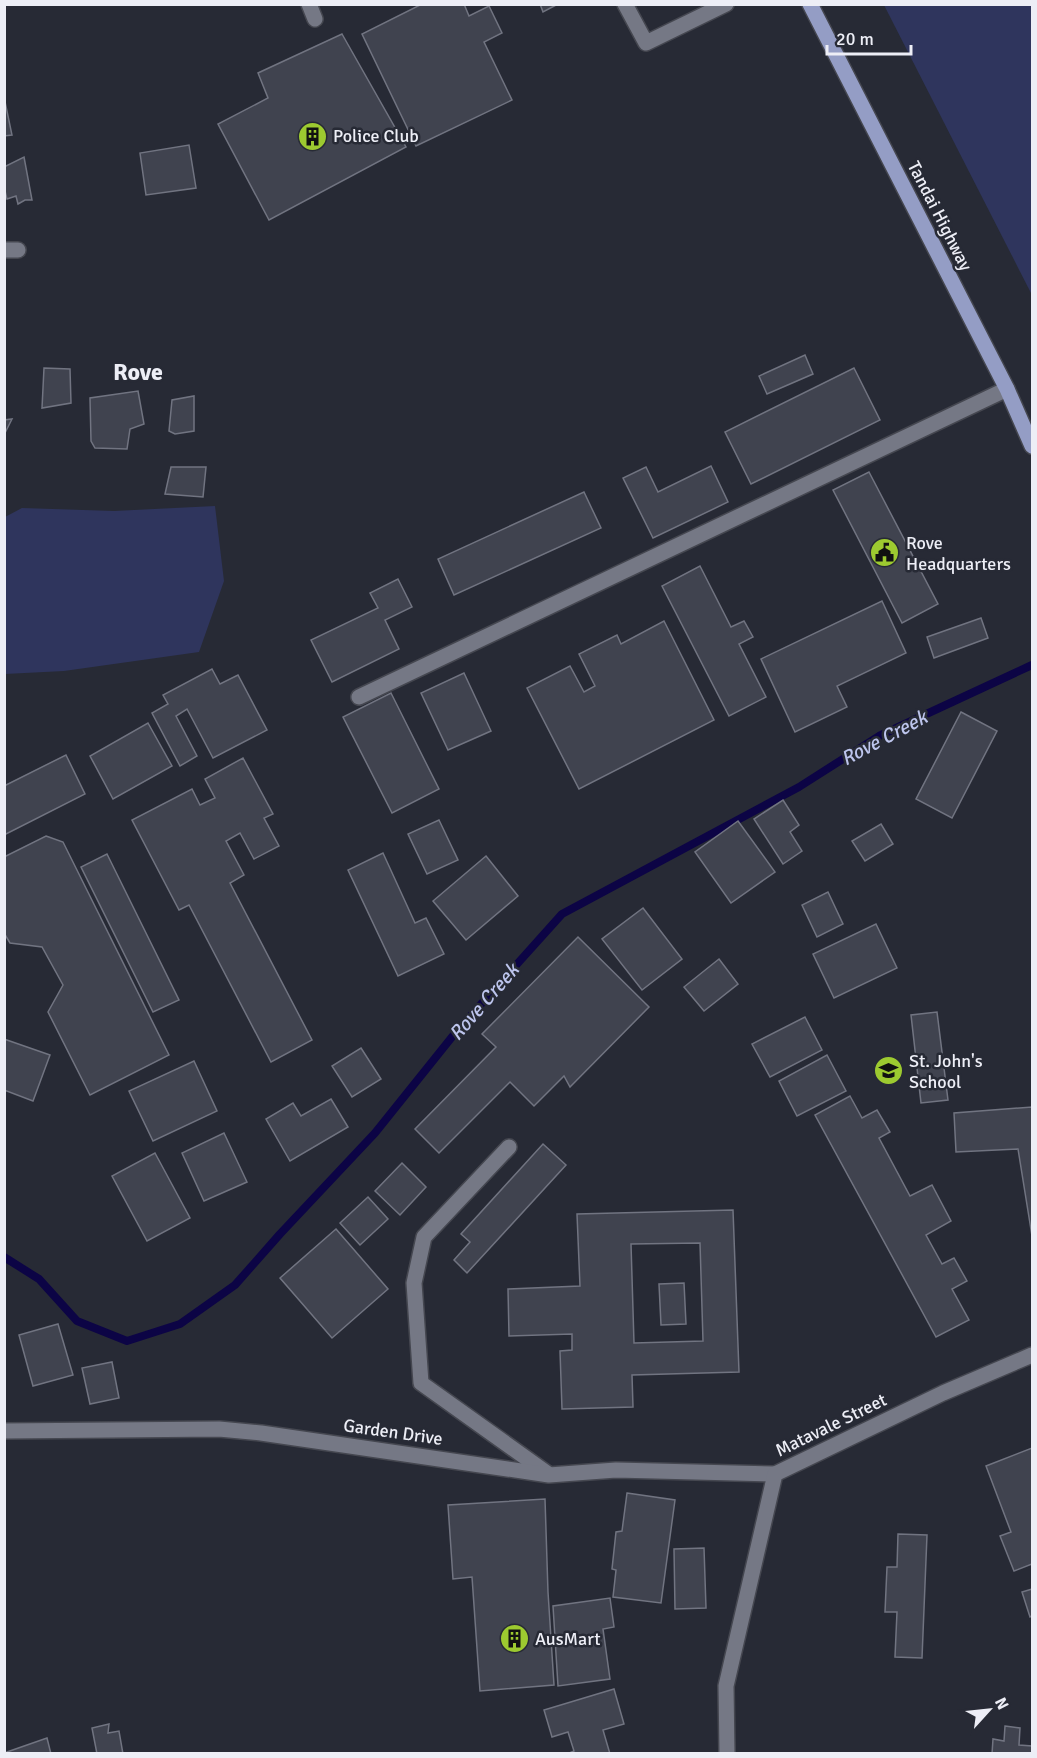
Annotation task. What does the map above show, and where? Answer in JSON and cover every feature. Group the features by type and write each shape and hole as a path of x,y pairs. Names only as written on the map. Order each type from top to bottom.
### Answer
{"main road":[{"name":"Tandai Highway","path":"810,4 1007,389 1032,446"}],"street":[{"path":"626,4 646,43 726,4"},
{"path":"359,697 1007,389"},
{"path":"509,1147 424,1237 414,1283 421,1383 549,1475"},
{"name":"Matavale Street","path":"727,1754 726,1686 775,1474 943,1393 1032,1354"},
{"name":"Garden Drive","path":"4,1431 229,1430 549,1475 616,1470 775,1474"}],"shaded area":[{"path":"884,5 1032,5 1032,295"},
{"path":"215,506 224,581 199,652 64,671 5,674 5,517 22,508 114,511"}],"building":[{"name":"Police Club","path":"422,4 464,4 469,16 489,6 502,33 484,42 512,100 416,146 362,34"},
{"path":"540,4 558,4 543,12"},
{"name":"Police Club","path":"342,34 406,147 269,220 218,124 268,98 258,73"},
{"path":"4,97 12,135 4,136"},
{"path":"189,145 196,188 146,195 140,153"},
{"path":"24,157 32,200 25,200 18,204 16,196 7,199 4,187 4,167"},
{"path":"805,355 813,374 767,394 759,376"},
{"path":"44,368 70,369 71,403 42,408"},
{"path":"854,368 880,420 751,484 725,432"},
{"path":"138,391 144,424 130,429 127,449 95,448 91,441 90,398"},
{"path":"194,396 194,431 175,434 169,431 172,400"},
{"path":"12,419 4,435 4,420"},
{"path":"711,466 728,502 653,538 623,478 646,467 658,492"},
{"path":"171,467 206,467 203,497 165,494"},
{"path":"869,472 938,604 902,623 833,490"},
{"path":"584,492 601,528 454,595 438,559"},
{"path":"700,566 731,627 744,621 753,637 739,644 766,697 729,716 662,586"},
{"path":"398,579 412,607 385,620 399,649 332,682 311,640 378,608 370,593"},
{"path":"882,601 906,653 837,686 847,707 795,732 761,659"},
{"path":"981,618 988,638 934,658 927,637"},
{"path":"664,621 714,720 579,789 527,688 570,666 584,692 595,686 579,654 617,635 621,644"},
{"path":"212,669 220,684 238,675 267,730 213,758 187,709 176,716 197,756 180,766 152,713 168,704 163,695"},
{"path":"464,673 491,731 448,750 421,693"},
{"path":"391,693 439,789 392,813 343,717"},
{"path":"961,712 997,731 952,818 916,799"},
{"path":"148,723 172,766 113,799 90,756"},
{"path":"66,755 85,794 4,835 4,786"},
{"path":"243,758 273,814 264,818 279,846 254,859 240,833 226,841 244,875 230,883 312,1040 271,1062 189,905 179,910 132,820 192,789 200,805 215,798 205,779"},
{"path":"783,800 799,825 790,832 802,851 783,864 754,819"},
{"path":"439,820 458,860 427,874 408,834"},
{"path":"738,821 775,872 731,903 695,852"},
{"path":"881,824 893,844 865,861 852,841"},
{"path":"46,836 63,842 169,1055 90,1095 48,1012 63,985 42,947 10,943 4,933 4,857"},
{"path":"383,853 415,923 426,918 444,954 398,976 348,870"},
{"path":"107,854 179,1000 153,1012 81,867"},
{"path":"486,856 518,896 466,940 433,901"},
{"path":"828,892 843,924 817,937 802,905"},
{"path":"643,908 682,959 642,990 602,939"},
{"path":"876,924 897,968 834,998 813,954"},
{"path":"578,937 649,1007 570,1087 564,1076 534,1106 510,1082 439,1153 415,1129 496,1047 482,1034"},
{"path":"719,959 738,984 704,1011 684,987"},
{"path":"937,1012 948,1100 921,1103 911,1015"},
{"path":"805,1017 822,1050 770,1077 752,1044"},
{"path":"4,1039 50,1055 33,1101 4,1090"},
{"path":"361,1048 381,1079 352,1097 332,1066"},
{"path":"827,1055 846,1091 797,1116 779,1081"},
{"path":"194,1061 217,1111 153,1141 129,1091"},
{"path":"850,1096 862,1118 877,1110 890,1132 879,1138 910,1196 932,1185 951,1221 926,1235 942,1264 954,1258 967,1281 952,1289 969,1320 936,1337 815,1115"},
{"path":"331,1099 348,1127 290,1161 266,1119 293,1103 301,1116"},
{"path":"1032,1107 1032,1236 1018,1149 956,1152 954,1113"},
{"path":"224,1133 247,1182 204,1201 182,1153"},
{"path":"543,1144 566,1165 467,1273 454,1260 470,1242 461,1234"},
{"path":"155,1153 190,1218 147,1241 112,1176"},
{"path":"402,1163 426,1187 400,1215 375,1191"},
{"path":"368,1197 388,1219 360,1245 340,1223"},
{"path":"733,1210 739,1372 632,1375 633,1407 562,1409 560,1351 572,1350 572,1334 509,1336 508,1289 580,1286 577,1214","holes":["700,1243 703,1341 634,1343 631,1244"]},
{"path":"336,1229 388,1289 332,1338 280,1278"},
{"path":"684,1283 686,1324 661,1325 659,1284"},
{"path":"58,1324 73,1375 33,1386 19,1335"},
{"path":"112,1362 119,1398 90,1404 82,1368"},
{"path":"1032,1448 1032,1564 1014,1571 1000,1536 1011,1532 986,1466"},
{"path":"627,1493 675,1500 661,1603 613,1597 616,1570 612,1569 616,1532 622,1531"},
{"name":"AusMart","path":"545,1499 554,1685 480,1691 472,1577 453,1579 448,1505"},
{"path":"898,1534 927,1535 922,1658 895,1657 897,1612 885,1612 887,1567 897,1567"},
{"path":"704,1548 706,1608 675,1609 674,1549"},
{"path":"1032,1589 1032,1616 1030,1617 1022,1592"},
{"path":"610,1598 614,1627 603,1629 610,1679 558,1686 553,1606"},
{"path":"614,1689 624,1724 603,1730 610,1754 567,1754 574,1751 568,1732 552,1737 544,1710"},
{"path":"109,1724 108,1733 119,1731 123,1754 97,1754 92,1728"},
{"path":"1005,1726 1020,1728 1019,1745 1032,1746 1032,1754 992,1754 993,1739 1004,1741"},
{"path":"47,1738 51,1754 8,1754 7,1752"}],"waterway":[{"name":"Rove Creek","path":"4,1257 39,1279 77,1321 127,1341 180,1324 235,1285 375,1133 456,1032 562,914 799,787 879,736 1032,665"}],"place":[{"name":"Police Club","path":"312,136"},
{"name":"Rove Headquarters","path":"885,553"},
{"name":"St. John's School","path":"888,1071"},
{"name":"AusMart","path":"514,1639"}],"district":[{"name":"Rove","path":"138,372"}]}
